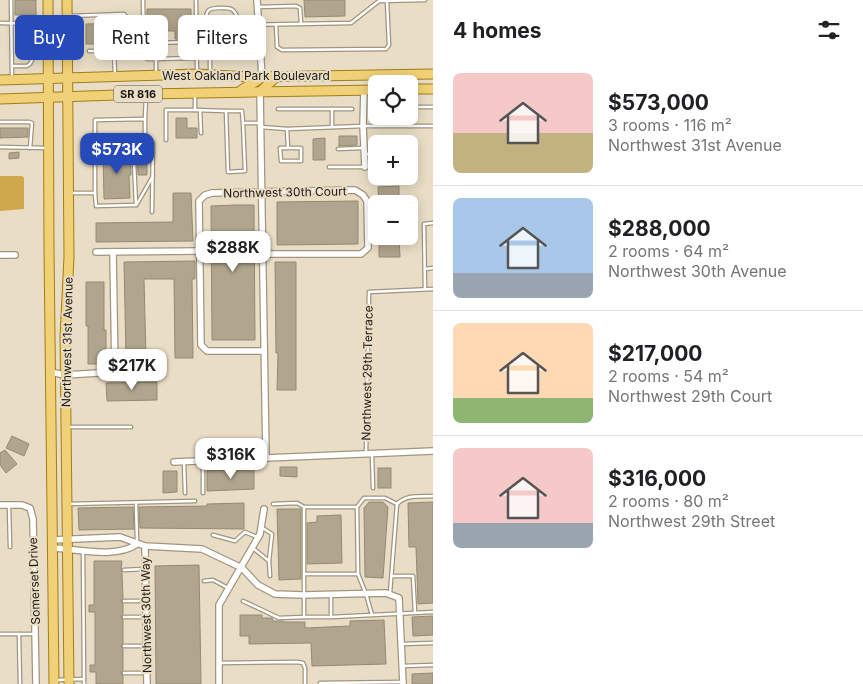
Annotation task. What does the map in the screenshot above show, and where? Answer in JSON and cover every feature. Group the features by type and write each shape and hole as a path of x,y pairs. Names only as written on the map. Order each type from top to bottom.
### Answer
{"main road":[{"name":"Northwest 31st Avenue","path":"48,0 48,15"},
{"name":"Northwest 31st Avenue","path":"67,0 67,15"},
{"name":"Northwest 31st Avenue","path":"48,60 54,682"},
{"name":"Northwest 31st Avenue","path":"66,60 69,257 65,319 65,375 69,682"},
{"name":"West Oakland Park Boulevard","path":"0,80 197,74 262,76 433,74"},
{"path":"238,92 254,84 262,76"},
{"path":"260,92 278,76"},
{"path":"418,89 433,89"},
{"name":"West Oakland Park Boulevard","path":"0,99 368,90"}],"street":[{"path":"258,0 259,15"},
{"path":"261,60 262,76"},
{"path":"364,90 364,167"},
{"path":"260,92 266,458"},
{"name":"Northwest 30th Court","path":"200,251 199,201 205,195 212,193 356,190 364,195 367,201 368,248 361,254 263,254"},
{"path":"96,252 200,251 201,345 207,351 263,351"},
{"path":"50,372 65,375 115,372 113,252"},
{"path":"0,255 15,255"},
{"path":"174,462 433,451"},
{"name":"Somerset Drive","path":"0,505 22,505 30,508 32,519 36,684"},
{"path":"219,684 219,605 258,538 264,509"},
{"path":"52,544 67,544 120,537 145,546 202,549 242,568 258,585 275,594 303,596 388,594 399,598 403,683"},
{"path":"67,544 83,551 128,550 137,544"},
{"name":"Northwest 30th Way","path":"145,546 147,684"}],"lane":[{"path":"11,0 12,80"},
{"path":"143,0 143,15"},
{"path":"196,0 196,15"},
{"path":"266,25 351,23 379,2 426,0"},
{"path":"276,24 277,47 282,50 386,49 389,45 387,1"},
{"path":"258,7 296,6 300,8 301,24"},
{"path":"206,15 211,8 231,8 237,15"},
{"path":"96,15 125,15"},
{"path":"0,23 15,23"},
{"path":"89,51 94,51"},
{"path":"12,66 26,66 32,60"},
{"path":"114,60 114,76"},
{"path":"156,60 156,76"},
{"path":"197,60 197,74"},
{"path":"210,60 210,75"},
{"path":"195,93 195,110"},
{"path":"145,140 146,94"},
{"path":"418,107 433,107"},
{"path":"332,108 332,127"},
{"path":"278,109 352,109"},
{"path":"166,140 166,110 242,110 245,171 228,172 226,111"},
{"path":"200,110 202,133"},
{"path":"136,205 96,206 95,120 145,119"},
{"path":"0,122 32,123 33,132 30,148"},
{"path":"243,123 287,129 433,126"},
{"path":"287,129 288,148"},
{"path":"95,140 145,140 153,143 152,212"},
{"path":"134,140 136,205"},
{"path":"0,147 49,148"},
{"path":"280,148 288,148 301,148 301,161 281,162 280,148"},
{"path":"338,149 368,152"},
{"path":"329,167 364,167"},
{"path":"136,205 154,175"},
{"path":"68,193 95,193"},
{"path":"433,223 424,224 425,290 433,289"},
{"path":"425,269 433,268"},
{"name":"Northwest 29th Terrace","path":"373,488 369,454 369,292 425,290"},
{"path":"66,427 130,427"},
{"path":"203,460 203,493"},
{"path":"184,461 185,493"},
{"path":"388,594 392,576 397,504 407,497 433,496"},
{"path":"372,615 358,574 356,507 364,498 386,498 397,504"},
{"path":"67,504 195,501"},
{"path":"136,503 137,544"},
{"path":"273,504 297,503 304,508 356,507"},
{"path":"9,505 10,547"},
{"path":"304,508 304,617"},
{"path":"261,526 272,534 269,561 270,576"},
{"path":"213,535 236,541 245,532 258,538"},
{"path":"252,548 269,561"},
{"path":"83,551 84,684"},
{"path":"124,570 145,569"},
{"path":"304,574 358,574"},
{"path":"392,576 414,576 415,612"},
{"path":"204,581 213,580 229,588"},
{"path":"331,595 331,617"},
{"path":"124,601 146,600"},
{"path":"243,601 280,618 433,612"},
{"path":"124,617 146,617"},
{"path":"0,634 35,634"},
{"path":"19,634 20,684"},
{"path":"402,644 433,644"},
{"path":"124,646 146,646"},
{"path":"219,663 302,663 305,668 305,684"},
{"path":"402,666 433,665"},
{"path":"124,673 147,673"},
{"path":"54,682 84,679"},
{"path":"320,683 403,683"}],"shaded area":[{"path":"0,176 22,176 24,178 24,209 0,211"}],"building":[{"path":"15,0 36,0 36,15 15,15"},
{"path":"304,0 345,0 345,16 305,17"},
{"path":"147,9 191,9 191,15 178,15 178,39 175,39 175,31 168,31 168,15 147,15"},
{"path":"86,24 94,24 94,44 86,44"},
{"path":"176,118 187,118 187,128 197,128 197,138 176,138"},
{"path":"0,128 28,128 28,137 0,138"},
{"path":"339,136 357,136 357,145 339,146"},
{"path":"325,138 325,160 313,160 313,139"},
{"path":"19,152 19,158 9,159 9,153"},
{"path":"103,153 130,153 130,198 104,199"},
{"path":"137,153 150,153 150,160 147,160 147,175 138,175"},
{"path":"399,186 399,195 378,195 378,187"},
{"path":"173,193 191,193 193,241 96,242 96,223 173,222"},
{"path":"358,201 358,244 277,245 277,202"},
{"path":"254,205 255,340 212,340 211,206"},
{"path":"379,245 399,245 400,257 379,257"},
{"path":"195,261 195,279 192,279 193,358 175,358 174,279 144,279 146,358 126,358 124,262"},
{"path":"275,262 296,262 296,390 277,390 278,353 276,353"},
{"path":"86,282 104,282 106,364 88,364"},
{"path":"157,382 157,400 107,401 106,383"},
{"path":"12,436 29,444 24,456 6,448"},
{"path":"5,450 17,464 6,473 0,465 0,453"},
{"path":"280,467 297,467 297,477 280,476"},
{"path":"242,468 254,468 254,489 207,491 207,470 242,470"},
{"path":"378,468 391,468 391,488 378,488"},
{"path":"163,471 177,471 177,492 163,493"},
{"path":"369,502 383,502 388,507 383,578 365,577 364,508"},
{"path":"433,502 433,603 418,604 416,547 409,547 408,503"},
{"path":"244,503 244,529 140,528 139,507 207,506 207,504"},
{"path":"133,507 134,529 79,530 78,508"},
{"path":"277,509 301,509 301,579 279,580"},
{"path":"341,515 342,563 307,564 307,523 317,522 317,516"},
{"path":"94,561 122,561 123,598 121,601 123,604 123,614 121,617 123,620 123,643 121,646 123,649 123,670 121,673 123,684 96,684 96,672 90,672 90,665 95,665 95,612 89,612 89,605 94,605"},
{"path":"199,565 201,684 156,684 155,566"},
{"path":"240,615 262,615 262,618 272,618 273,621 305,622 305,628 350,626 350,621 384,620 386,664 312,666 311,643 249,644 249,636 240,636"},
{"path":"433,616 433,635 413,636 412,617"},
{"path":"433,673 433,684 412,684 412,674"}]}
